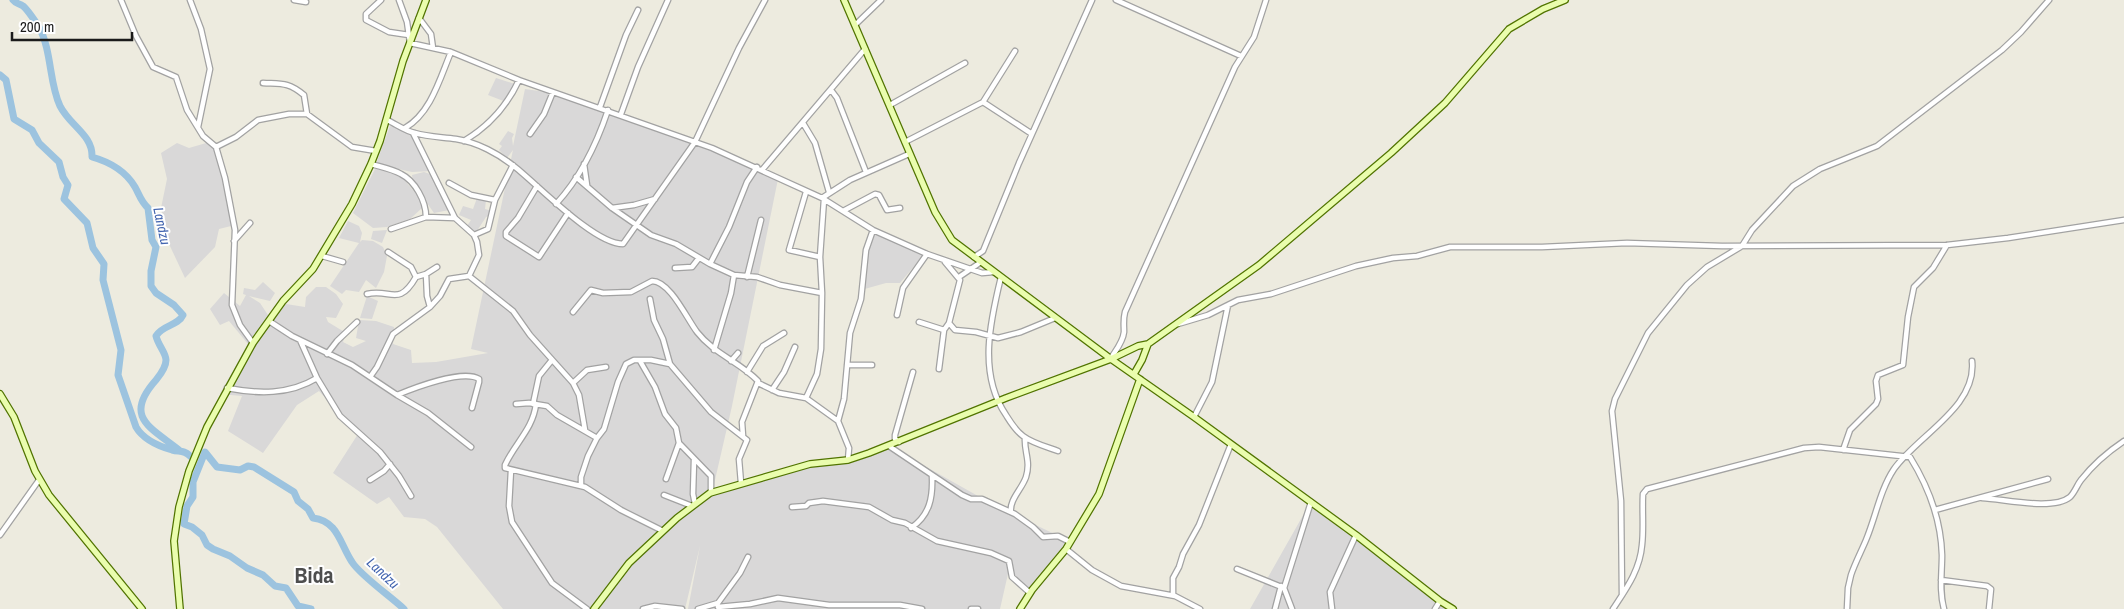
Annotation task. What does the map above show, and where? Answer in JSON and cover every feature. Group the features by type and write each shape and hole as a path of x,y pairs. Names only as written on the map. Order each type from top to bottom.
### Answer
{"street":[{"path":"121,0 136,36 153,67 176,77 184,104 203,136 216,148 230,196 234,241 232,305 240,325 253,343"},
{"path":"190,0 201,29 210,69 198,128"},
{"path":"294,0 306,2"},
{"path":"382,0 366,14 366,20 390,32 409,35"},
{"path":"399,0 407,22 410,43"},
{"path":"180,609 174,541 179,508 189,471 228,388 253,343 283,300 313,269 322,256 371,164 426,0"},
{"path":"621,114 638,67 668,0"},
{"path":"387,120 413,133 478,145 513,166 556,204 595,232 618,244 625,244 695,142 739,48 765,0"},
{"path":"844,0 890,105 909,154 946,232 952,240 1111,359 1356,535 1440,601 1453,609"},
{"path":"855,25 881,0"},
{"path":"974,257 983,251 1032,134 1092,0"},
{"path":"1116,0 1241,56"},
{"path":"1111,359 1121,342 1124,331 1122,322 1125,312 1241,56 1254,37 1266,0"},
{"path":"594,609 629,563 663,531 711,493 810,464 848,460 889,446 997,402 1111,359 1138,346 1148,344 1178,324 1292,239 1391,153 1445,102 1509,29 1565,0"},
{"path":"1622,594 1621,501 1612,416 1614,399 1648,333 1682,291 1707,267 1742,246 1752,230 1797,182 1820,169 1877,146 2002,50 2021,32 2049,0"},
{"path":"600,107 626,35 638,10"},
{"path":"419,18 431,34 433,48"},
{"path":"410,43 450,52 519,80 621,114 695,142 760,168 806,192 823,198 873,230 927,254 971,270 985,273 994,272"},
{"path":"710,264 729,227 747,182 803,123 866,49"},
{"path":"905,142 982,102 1015,51"},
{"path":"405,128 415,121 427,105 450,52"},
{"path":"890,105 964,63"},
{"path":"464,141 481,131 489,123 506,102 519,80"},
{"path":"263,83 290,84 295,87 304,95 307,114"},
{"path":"831,90 837,98 866,172"},
{"path":"530,134 544,114 554,92"},
{"path":"982,102 1032,134"},
{"path":"556,204 584,164 608,110"},
{"path":"216,148 236,137 258,120 289,114 307,114 352,147 376,151"},
{"path":"803,123 815,143 830,192"},
{"path":"413,133 455,218 474,235 479,251 470,276"},
{"path":"806,398 816,374 821,349 822,293 820,258 823,198 830,192 866,172 909,154"},
{"path":"371,164 399,172 408,178 421,196 426,216"},
{"path":"584,164 587,185"},
{"path":"474,235 488,229 495,200 513,166"},
{"path":"576,177 612,208 637,226 651,235 676,244 710,264 734,275 757,277 780,285 822,293"},
{"path":"449,183 471,195 495,200"},
{"path":"537,186 518,218 506,232 506,236 539,257 568,213"},
{"path":"806,192 789,250 820,258"},
{"path":"843,211 875,194 878,195 887,210 900,208"},
{"path":"612,208 634,205 655,199"},
{"path":"390,229 426,216 455,218"},
{"path":"747,277 761,220"},
{"path":"1178,324 1208,315 1238,300 1271,294 1356,266 1393,258 1418,256 1450,247 1542,247 1627,243 1742,246 1947,245 2036,234 2124,220"},
{"path":"234,241 250,224"},
{"path":"838,421 844,399 850,333 861,299 866,250 873,230"},
{"path":"1843,450 1850,430 1876,404 1878,398 1876,381 1878,374 1903,364 1908,317 1914,287 1933,268 1947,245"},
{"path":"388,252 411,267 416,278"},
{"path":"897,315 904,288 927,254"},
{"path":"322,256 343,262"},
{"path":"675,268 692,267 699,258"},
{"path":"939,369 944,330 949,323 959,287 959,277 944,261"},
{"path":"959,277 981,262"},
{"path":"367,294 399,295 410,287 416,278 437,267"},
{"path":"426,274 427,296 430,308"},
{"path":"714,350 732,293 734,275"},
{"path":"370,377 377,367 392,334 430,308 440,296 449,279 470,276 508,306 552,360 573,382 579,395 585,430"},
{"path":"1001,277 989,335 991,379 997,402 1015,428 1025,438 1058,451"},
{"path":"573,312 591,290 603,294 631,292 652,281 656,281 674,297 699,334 714,350 747,372 758,383 772,390 806,398 838,421 849,448 848,460"},
{"path":"650,299 654,320 663,338 670,364 711,412 743,436 748,442 739,459 741,483"},
{"path":"1194,417 1212,382 1228,305"},
{"path":"949,323 955,330 998,338 1011,336 1055,318"},
{"path":"269,321 292,336 300,338 328,354 345,361 428,413 471,447"},
{"path":"328,354 337,341 357,322"},
{"path":"919,322 944,330"},
{"path":"747,372 763,346 784,333"},
{"path":"300,338 317,378 340,416 374,445 390,464 411,496"},
{"path":"1134,374 1148,344"},
{"path":"772,390 784,372 795,348"},
{"path":"731,361 738,353"},
{"path":"552,360 539,376 533,420 505,465 505,468 581,486 621,510 663,531"},
{"path":"581,486 584,468 596,438 604,429 624,368 630,361 634,360 651,360 670,364"},
{"path":"640,361 657,392 665,414 676,428 679,443 711,476 711,493"},
{"path":"1847,609 1848,588 1882,493 1894,470 1906,455 1959,404 1972,373 1972,361"},
{"path":"847,365 872,365"},
{"path":"573,382 587,370 606,367"},
{"path":"899,442 895,439 895,435 912,372"},
{"path":"397,395 429,383 461,377 476,377 479,378 479,382 472,408"},
{"path":"228,388 244,392 284,391 317,378"},
{"path":"1020,609 1030,593 1066,549 1102,486 1140,379"},
{"path":"743,436 742,422 758,383"},
{"path":"0,394 14,417 39,480 64,514 142,609"},
{"path":"516,404 547,406 557,415 596,438"},
{"path":"1010,512 1011,505 1021,488 1028,468 1025,438"},
{"path":"1982,498 2031,504 2062,501 2072,496 2085,476 2113,448 2124,441"},
{"path":"666,479 679,443"},
{"path":"1173,595 1173,578 1183,554 1199,525 1231,444"},
{"path":"889,446 962,496 971,499 982,499 1010,512 1033,527 1043,537 1058,536 1070,542"},
{"path":"1613,609 1632,578 1640,556 1642,546 1642,503 1647,489 1804,448 1906,455 1913,461 1935,510 1941,543 1941,580 1944,609"},
{"path":"694,460 694,505"},
{"path":"370,480 384,471 390,464"},
{"path":"511,470 509,506 512,522 552,583 587,609"},
{"path":"911,528 923,518 930,506 932,476"},
{"path":"1935,510 2048,479"},
{"path":"0,535 39,480"},
{"path":"664,495 694,505"},
{"path":"792,507 806,506 810,503 823,501 869,507 892,520 905,523 937,542 1005,558 1010,563 1012,577 1030,593"},
{"path":"1275,609 1311,502"},
{"path":"1332,609 1330,592 1343,559 1356,535"},
{"path":"1066,549 1092,570 1121,586 1173,595 1200,609"},
{"path":"719,606 748,557"},
{"path":"1237,569 1283,587 1292,609"},
{"path":"1941,580 1987,586 1991,589 1989,609"},
{"path":"698,609 719,606 733,607 778,598 829,605 900,604 922,609"},
{"path":"1435,609 1440,601"},
{"path":"643,609 655,606 682,609"},
{"path":"971,609 978,609"}],"shaded area":[{"path":"496,78 515,84 506,102 488,95"},
{"path":"525,89 553,93 693,141 778,179 732,406 712,493 889,446 994,505 1071,542 1032,590 1013,576 1010,565 1000,609 688,609 700,546 685,609 503,609 437,527 425,519 404,517 389,497 377,504 333,473 358,434 319,391 297,405 263,453 228,431 242,396 220,394 248,344 229,321 220,325 210,309 224,293 240,306 246,295 243,294 244,288 255,290 263,282 275,293 270,301 249,296 260,303 268,315 286,304 305,307 306,297 316,287 326,287 336,294 343,304 336,318 326,317 328,322 346,333 343,342 353,347 366,341 356,338 359,320 376,321 394,327 393,344 411,350 412,363 436,362 488,353 471,349 513,150 507,158 499,150 502,146 499,144 508,131 514,134 512,138 513,146"},
{"path":"390,126 412,133 432,171 412,172 376,164"},
{"path":"213,141 218,149 233,218 231,226 219,229 215,247 185,278 169,244 161,208 167,179 161,153 177,143 189,148"},
{"path":"376,167 401,176 423,202 422,208 410,219 387,227 373,228 353,213"},
{"path":"424,172 436,176 449,210 434,213 413,183 412,175"},
{"path":"477,198 486,200 485,209 492,211 491,215 486,217 475,234 467,226 471,220 459,215 463,206 473,209"},
{"path":"348,221 359,226 362,233 360,242 362,240 373,241 383,247 387,256 384,272 376,288 366,280 359,292 346,290 342,294 330,286 359,243 339,238"},
{"path":"387,230 382,243 371,239 373,231"},
{"path":"875,230 927,251 900,283 886,283 861,290 866,247"},
{"path":"367,296 378,301 372,319 360,318"},
{"path":"1310,503 1397,565 1458,609 1250,609"}],"waterway":[{"name":"Landzu","path":"13,0 24,7 39,27 46,46 56,97 64,113 85,136 89,143 92,157 105,161 122,171 131,181 148,208 152,240 156,247 151,271 151,286 156,293 174,305 183,315 181,319 159,332 156,336 165,355 166,363 161,374 146,393 141,412 150,428 179,450"},
{"name":"Landzu","path":"0,75 6,80 14,119 32,130 39,143 59,162 63,177 68,185 64,199 87,223 93,248 104,264 103,280 121,350 118,375 136,427 151,442 172,450 184,452 190,456"},
{"name":"Landzu","path":"311,609 298,606 286,588 275,586 263,575 247,568 230,556 213,549 207,545 202,535 192,527 184,524 187,506 193,497 193,482 205,452 217,467 240,470 248,466 254,467 294,492 298,501 308,509 313,518 321,520 333,528 356,567 404,609"}],"district":[{"name":"Bida","path":"314,575"}]}
